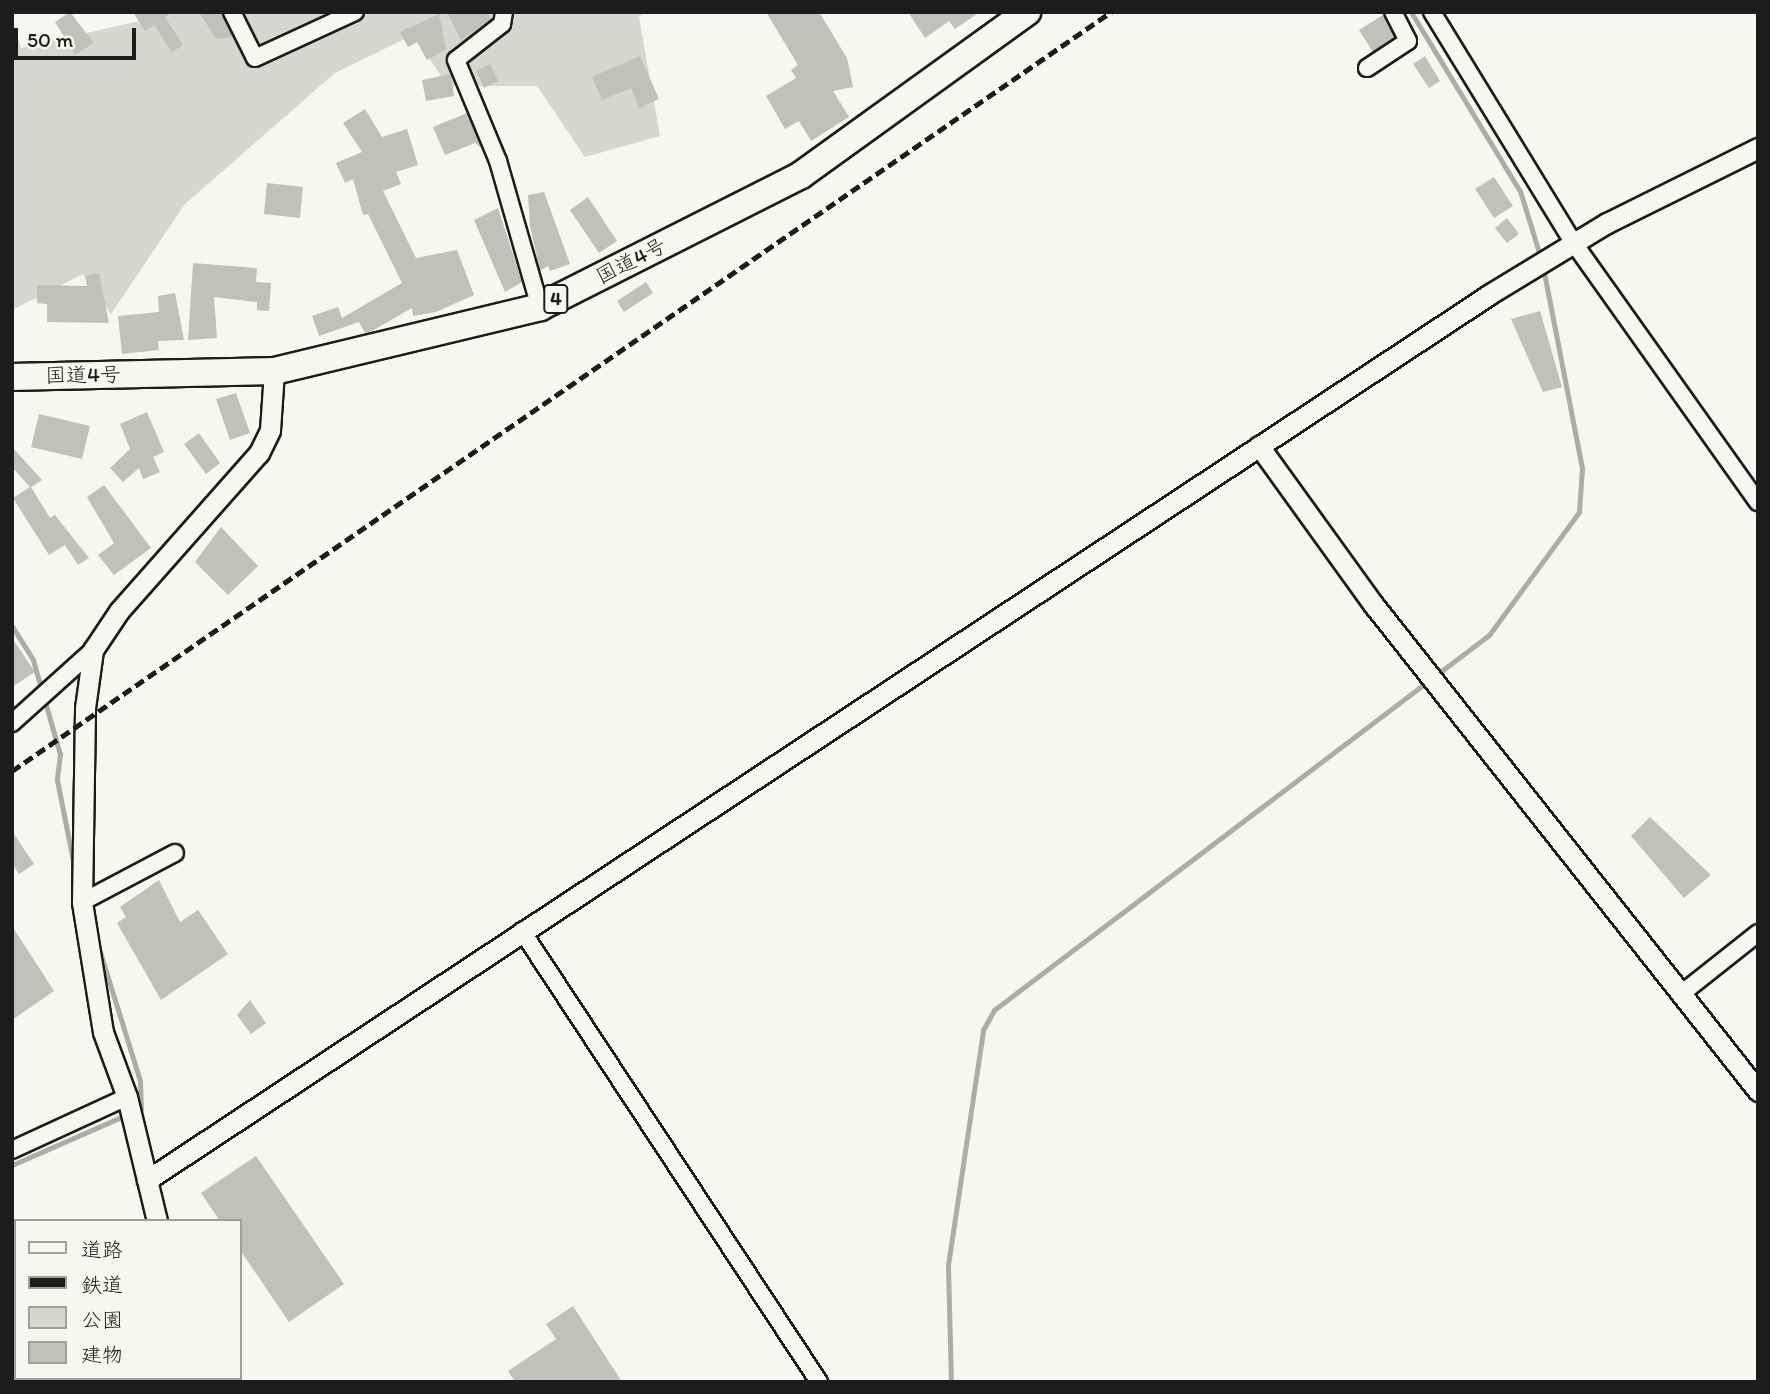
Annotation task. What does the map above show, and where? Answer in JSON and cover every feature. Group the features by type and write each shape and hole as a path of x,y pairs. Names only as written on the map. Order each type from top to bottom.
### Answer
{"highway":[{"name":"国道4号","path":"12,377 274,371 540,307 801,175 1027,12"}],"street":[{"path":"232,12 255,58 355,12"},
{"path":"504,12 502,24 456,60 498,161 540,307"},
{"path":"1367,68 1408,41 1393,12"},
{"path":"1432,12 1573,242 1758,502"},
{"path":"147,1180 1259,446 1573,242 1758,148"},
{"path":"12,723 93,650 119,611 259,453 275,404 274,371"},
{"path":"1259,446 1373,604 1758,1091"},
{"path":"93,650 85,708 82,902 103,1032 127,1097 157,1219"},
{"path":"82,902 175,853"},
{"path":"522,931 819,1382"},
{"path":"1681,994 1758,933"},
{"path":"12,1150 127,1097"}],"green space":[{"path":"179,12 645,12 639,17 660,136 585,157 537,86 448,86 413,35 335,73 185,204 111,314 83,274 12,310 12,20 21,48"}],"building":[{"path":"70,12 94,43 75,55 55,22"},
{"path":"133,12 172,12 165,17 183,45 172,52 154,25 145,31"},
{"path":"199,12 222,12 233,37 216,39"},
{"path":"447,12 487,12 491,19 461,40"},
{"path":"766,12 819,12 847,58 853,87 833,91 849,117 811,141 799,121 785,129 766,96 796,78 791,70 798,65"},
{"path":"908,12 980,12 955,29 949,21 925,38"},
{"path":"439,14 446,49 427,60 417,42 408,47 400,32"},
{"path":"1383,15 1394,37 1373,52 1359,30"},
{"path":"640,56 659,99 639,108 631,88 602,100 592,77"},
{"path":"1425,56 1440,81 1429,88 1413,64"},
{"path":"490,64 498,81 484,88 476,71"},
{"path":"451,74 454,96 426,101 422,80"},
{"path":"365,109 382,137 407,129 418,165 396,172 401,184 383,191 416,258 457,250 474,295 436,312 413,316 412,308 365,333 359,322 319,336 312,316 338,307 342,318 402,283 368,214 363,215 353,179 345,183 336,163 362,152 343,123"},
{"path":"467,113 481,148 475,143 445,155 433,127"},
{"path":"1494,177 1513,206 1494,218 1475,189"},
{"path":"267,183 303,187 300,218 264,214"},
{"path":"544,192 570,264 550,271 548,266 540,271 530,226 528,195"},
{"path":"588,197 617,241 599,253 570,210"},
{"path":"498,208 522,282 505,292 474,220"},
{"path":"1507,218 1519,234 1507,243 1495,228"},
{"path":"193,263 257,268 256,282 271,283 269,311 257,310 257,302 214,297 217,338 188,340"},
{"path":"99,273 109,323 47,322 47,304 37,303 37,285 87,286 85,276"},
{"path":"646,282 653,293 624,312 617,301"},
{"path":"175,293 184,340 158,341 159,350 122,354 118,316 159,312 158,296"},
{"path":"1540,311 1562,387 1543,392 1511,319"},
{"path":"236,393 250,433 230,440 216,399"},
{"path":"147,412 164,452 153,457 160,472 143,479 139,468 123,482 110,468 130,449 120,424"},
{"path":"39,414 90,426 82,459 31,447"},
{"path":"199,433 220,463 206,474 184,444"},
{"path":"12,447 42,480 31,487 50,518 55,515 89,558 78,565 65,545 49,555 13,498 30,487 12,467"},
{"path":"104,485 151,548 114,575 98,555 114,543 87,497"},
{"path":"221,527 258,566 228,595 195,562"},
{"path":"12,638 35,672 12,687"},
{"path":"1650,817 1711,875 1684,898 1631,836"},
{"path":"12,831 34,864 19,874 12,863"},
{"path":"159,880 180,922 198,910 228,954 161,1000 117,923 126,917 120,907"},
{"path":"12,926 54,991 12,1020"},
{"path":"250,1000 266,1023 251,1034 237,1015"},
{"path":"256,1156 344,1284 289,1322 242,1253 242,1219 219,1219 201,1193"},
{"path":"573,1306 622,1382 515,1382 508,1371 556,1339 546,1324"}],"waterway":[{"path":"1411,12 1520,191 1541,259"},
{"path":"951,1382 948,1265 983,1030 994,1010 1489,635 1579,512 1582,468 1543,268"},
{"path":"12,626 33,660 60,754 57,780 74,866"},
{"path":"99,949 140,1081 141,1109 135,1111"},
{"path":"12,1165 126,1115"}],"railway":[{"path":"12,771 1111,12"}]}
